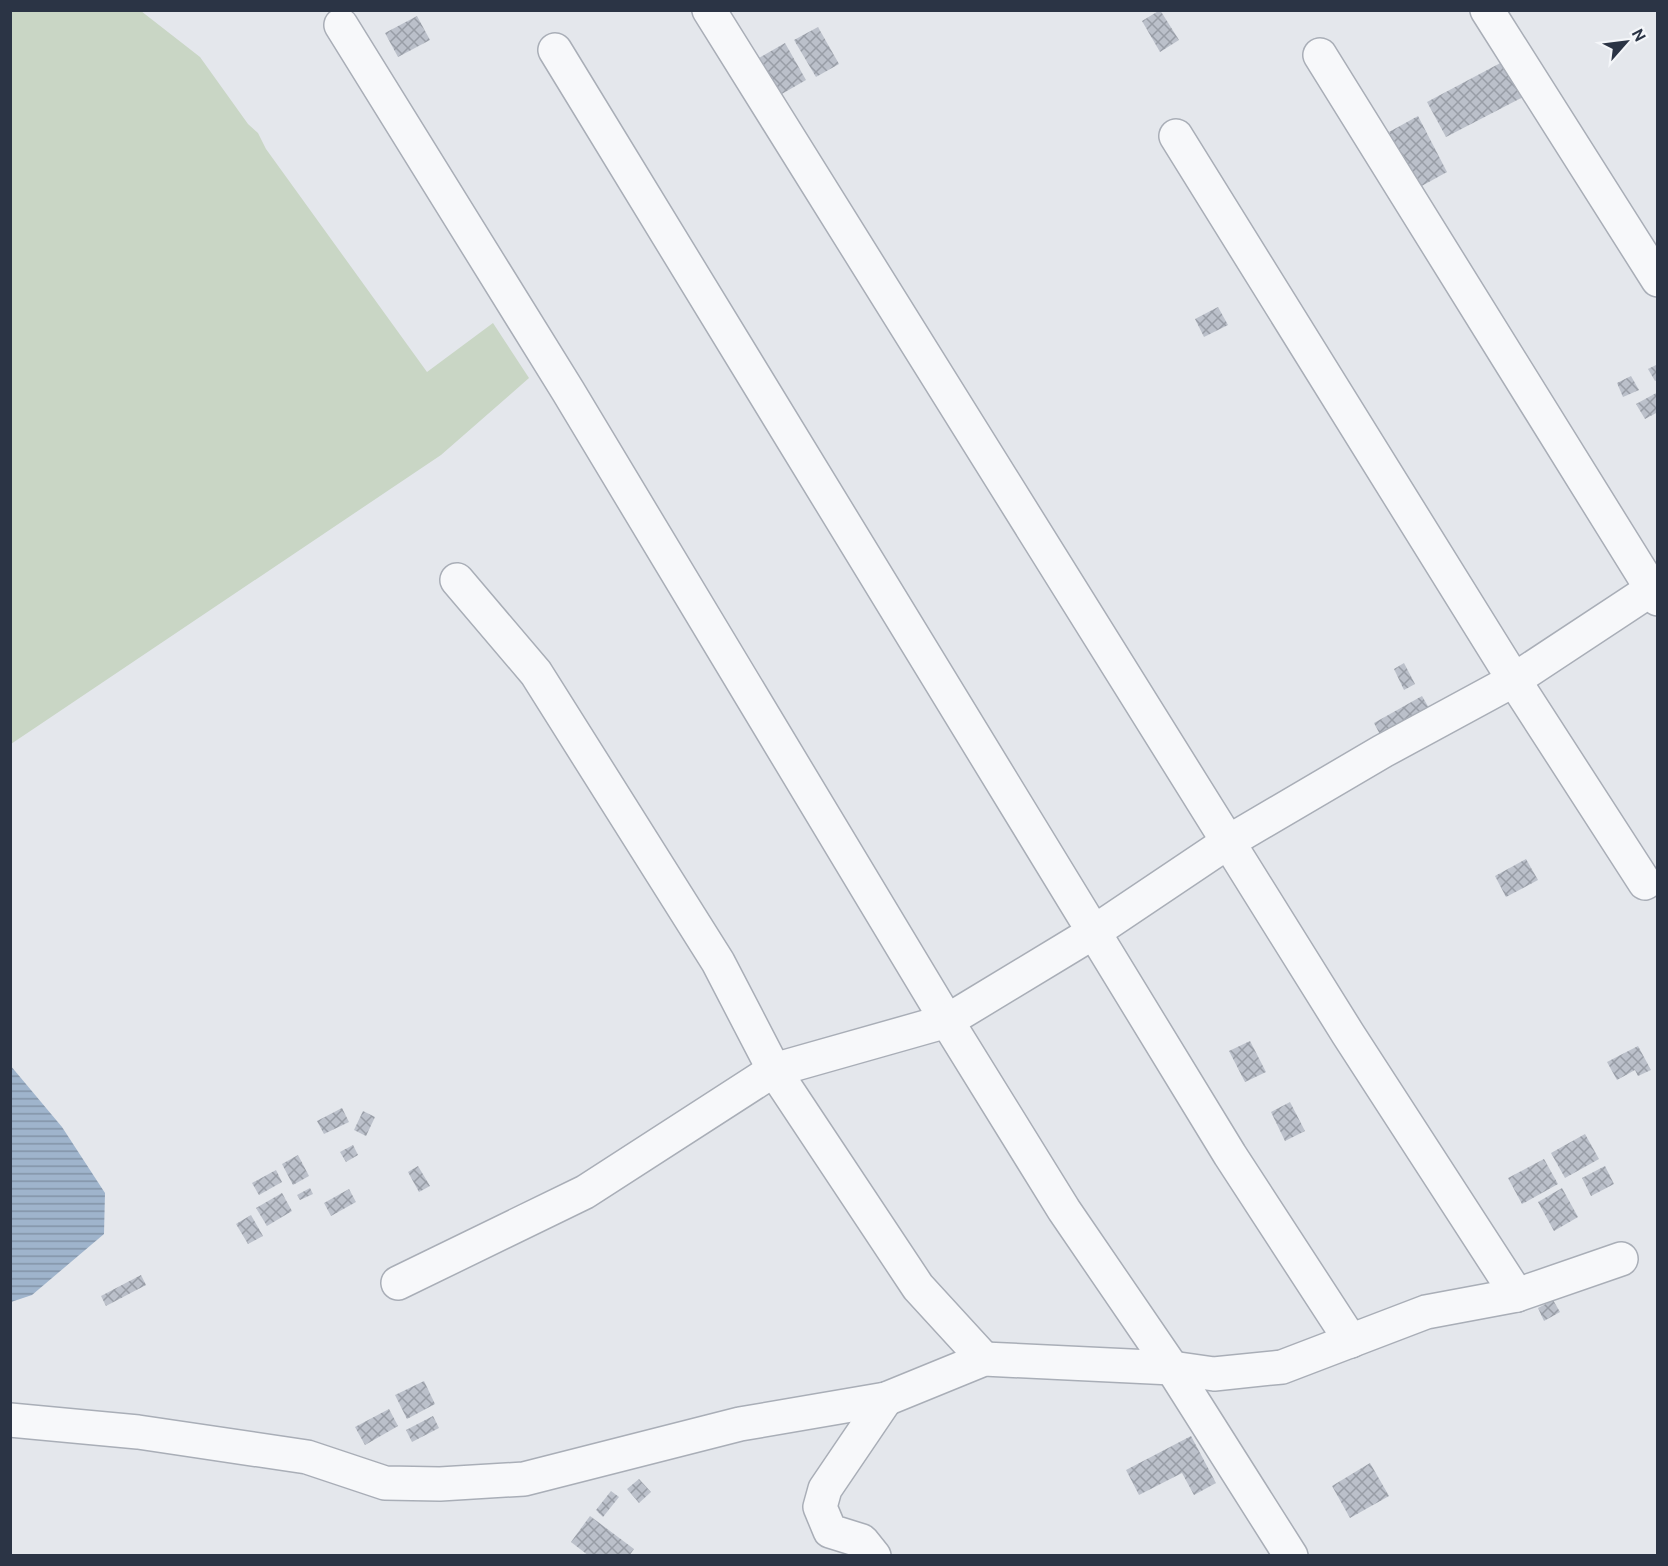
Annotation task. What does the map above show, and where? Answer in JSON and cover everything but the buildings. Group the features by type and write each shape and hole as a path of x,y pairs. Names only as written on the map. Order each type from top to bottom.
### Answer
{"street":[{"path":"709,10 1348,1034 1517,1295"},
{"path":"1487,10 1658,280"},
{"path":"341,25 568,391 947,1022 1064,1210 1172,1368 1291,1556"},
{"path":"555,50 1230,1155 1351,1341"},
{"path":"398,1283 585,1192 774,1070 947,1022 1094,932 1228,842 1383,751 1514,680 1655,591 1320,55"},
{"path":"1176,136 1514,680 1646,883"},
{"path":"458,579 536,672 718,962 774,1070 918,1287 984,1359"},
{"path":"10,1420 161,1435 307,1457 385,1483 440,1484 525,1479 740,1424 886,1399 984,1359 1172,1368 1214,1374 1282,1367 1426,1312 1517,1295 1621,1259"},
{"path":"874,1556 862,1541 830,1531 820,1507 825,1489 886,1399"}],"green space":[{"path":"11,10 141,11 200,57 248,124 258,133 266,149 427,372 493,323 529,378 441,455 11,744"}],"water":[{"path":"10,1065 62,1127 105,1193 104,1234 32,1295 11,1302"}]}
